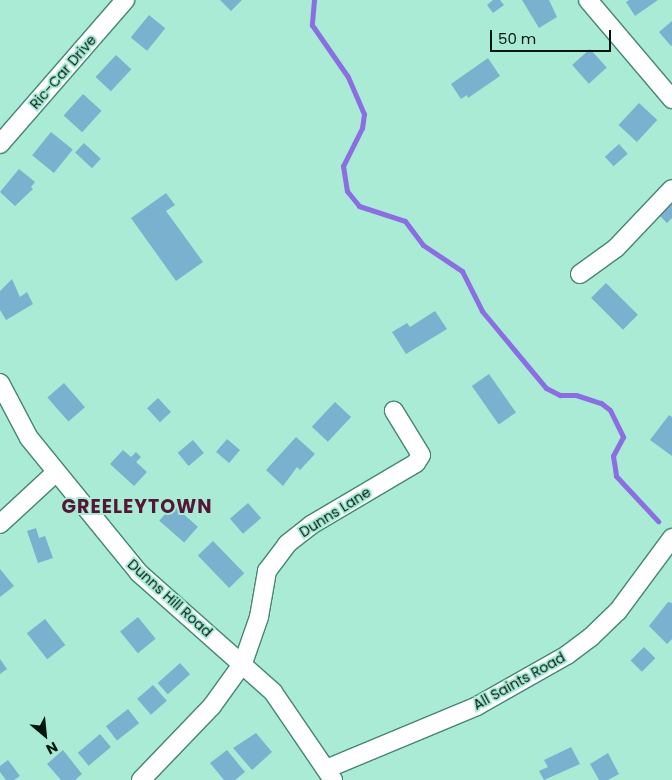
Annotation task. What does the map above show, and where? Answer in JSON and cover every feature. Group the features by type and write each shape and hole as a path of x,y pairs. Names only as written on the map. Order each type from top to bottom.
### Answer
{"street":[{"name":"Ric-Car Drive","path":"0,144 125,0"},
{"path":"588,0 672,99"},
{"path":"580,274 616,248 672,189"},
{"name":"Dunns Hill Road","path":"0,383 29,438 55,473 139,573 243,663 273,692 329,774"},
{"name":"Dunns Lane","path":"243,663 259,617 267,571 287,544 311,525 416,463 421,455 394,411"},
{"path":"0,524 55,473"},
{"name":"All Saints Road","path":"329,774 477,706 567,654 591,637 618,611 672,538"},
{"path":"141,780 212,706 243,663"}],"building":[{"path":"220,0 242,0 231,11"},
{"path":"493,0 500,0 504,5 493,13 487,5"},
{"path":"522,0 549,0 557,17 539,28"},
{"path":"629,0 658,0 635,16 626,2"},
{"path":"149,15 165,28 147,51 131,38"},
{"path":"672,21 672,45 671,46 659,32"},
{"path":"590,49 607,68 589,84 572,65"},
{"path":"116,55 131,69 111,91 96,77"},
{"path":"488,58 500,76 468,98 467,95 461,99 451,84"},
{"path":"83,94 102,111 82,132 64,116"},
{"path":"639,103 657,120 637,142 619,125"},
{"path":"51,132 73,150 54,173 32,155"},
{"path":"84,143 101,159 92,168 75,153"},
{"path":"619,144 628,154 614,166 605,157"},
{"path":"19,169 35,182 31,187 33,189 15,206 0,192"},
{"path":"166,193 175,205 166,211 203,262 176,281 131,218"},
{"path":"672,202 672,218 667,223 659,215"},
{"path":"12,279 20,297 27,292 33,304 6,320 0,310 0,291"},
{"path":"606,283 638,315 623,330 591,298"},
{"path":"435,311 447,329 406,354 392,332 407,323 410,327"},
{"path":"489,374 516,413 499,425 472,386"},
{"path":"64,383 85,407 68,422 47,397"},
{"path":"158,398 171,412 160,422 147,408"},
{"path":"335,402 351,417 328,442 312,427"},
{"path":"669,415 672,417 672,456 650,440"},
{"path":"296,437 315,454 300,470 297,467 283,486 266,470"},
{"path":"227,439 240,450 229,463 216,452"},
{"path":"193,440 204,453 189,466 178,453"},
{"path":"123,450 131,457 136,452 141,457 136,462 147,472 134,486 110,464"},
{"path":"248,503 261,518 243,534 230,519"},
{"path":"173,505 198,527 184,542 159,521"},
{"path":"36,528 39,538 45,536 53,558 38,563 27,531"},
{"path":"213,541 244,573 229,588 198,556"},
{"path":"0,569 14,586 0,597"},
{"path":"668,602 672,603 672,639 667,644 649,626"},
{"path":"138,617 156,639 138,653 120,631"},
{"path":"45,619 65,645 47,659 27,633"},
{"path":"644,647 655,658 642,672 631,660"},
{"path":"0,659 7,669 0,674"},
{"path":"180,663 190,674 168,694 158,683"},
{"path":"153,685 167,701 151,715 137,699"},
{"path":"128,709 139,723 117,740 106,726"},
{"path":"256,733 272,752 252,770 233,748"},
{"path":"100,734 111,747 89,766 78,753"},
{"path":"571,747 580,764 544,780 539,771 548,767 544,760"},
{"path":"63,750 82,774 75,780 61,780 47,764"},
{"path":"227,750 245,772 235,780 224,780 210,763"},
{"path":"608,753 619,774 608,780 599,780 590,764"},
{"path":"8,760 20,776 14,780 6,780 0,772 0,766"}],"waterway":[{"path":"314,0 312,25 348,77 364,114 362,128 343,166 347,191 359,206 405,221 423,245 462,271 482,311 546,388 560,395 576,395 601,403 610,410 623,437 613,456 616,476 658,521"}],"district":[{"name":"GREELEYTOWN","path":"137,507"}]}
